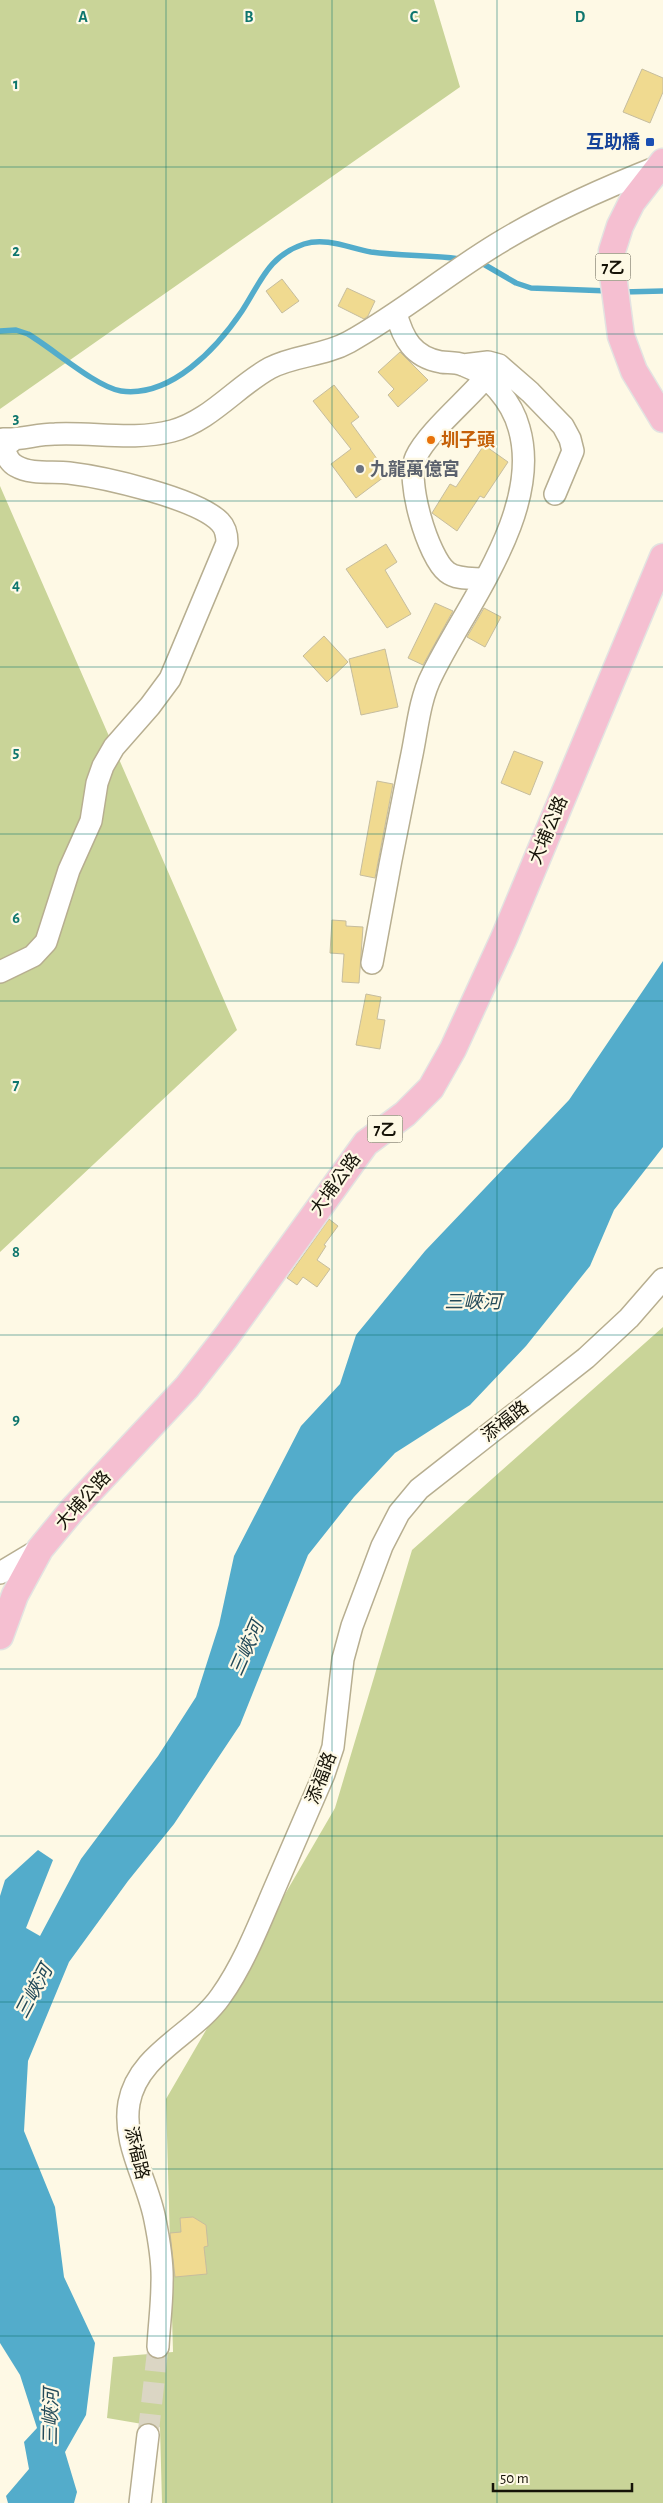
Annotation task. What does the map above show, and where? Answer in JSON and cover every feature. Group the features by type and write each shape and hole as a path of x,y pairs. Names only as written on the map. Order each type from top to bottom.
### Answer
{"main road":[{"name":"7乙","path":"662,164 632,202 620,226 612,251 621,336 634,371 663,419"},
{"name":"大埔公路","path":"0,1636 15,1595 40,1549 73,1509 186,1387 226,1337 366,1143 404,1114 431,1088 453,1049 504,938 663,557"}],"street":[{"path":"0,972 33,956 46,942 69,870 91,821 97,783 102,766 114,746 150,706 170,679 227,543 226,532 221,523 199,508 108,480 68,473 29,470 16,466 8,458 5,451 8,439 56,434 151,435 174,431 196,421 279,364 332,350 396,313 445,277 530,225 590,194 662,164"},
{"path":"396,313 404,339 424,357 463,365 488,362 499,365 525,387 563,426 570,439 573,451 554,494"},
{"path":"372,963 398,820 428,685 507,533 519,500 523,473 523,443 519,426 510,408 490,381 463,365"},
{"path":"479,385 422,446 415,458 413,470 418,506 432,553 439,565 449,574 461,578 484,579"},
{"name":"添福路","path":"176,2288 158,2342 162,2282 159,2246 154,2217 128,2129 129,2103 140,2073 159,2053 203,2018 221,1996 255,1935 324,1774 333,1747 343,1659 382,1546 399,1513 419,1489 586,1358 629,1318 663,1279"},
{"path":"0,1573 40,1549"},
{"path":"140,2503 148,2435"}],"green space":[{"path":"0,0 434,0 460,87 0,409"},
{"path":"0,486 237,1030 0,1252"},
{"path":"663,1327 663,2503 162,2503 160,2427 107,2418 113,2357 173,2352 166,2099 335,1808 412,1550"}],"water":[{"name":"三峽河","path":"663,961 663,1147 614,1210 590,1266 526,1346 470,1405 395,1453 354,1497 308,1555 240,1725 174,1824 128,1881 69,1962 28,2061 24,2131 55,2207 64,2277 95,2343 86,2415 65,2452 77,2492 74,2503 8,2503 6,2496 29,2469 24,2442 37,2428 20,2375 0,2343 0,1896 5,1880 38,1850 53,1860 26,1928 40,1936 81,1859 158,1756 196,1697 219,1625 234,1556 301,1426 340,1384 356,1335 425,1251 569,1100"}],"building":[{"path":"642,69 663,78 663,92 650,123 623,112"},
{"path":"282,279 299,301 282,313 266,291"},
{"path":"347,288 375,301 368,316 364,319 338,306"},
{"path":"400,352 428,380 398,407 388,395 394,389 378,372"},
{"path":"334,385 359,417 351,423 388,474 356,498 331,464 351,449 313,401"},
{"path":"484,445 508,462 484,498 480,496 457,531 432,513 450,484 456,487"},
{"path":"386,544 397,562 385,570 411,614 387,628 346,569"},
{"path":"435,603 453,611 423,665 408,658"},
{"path":"484,608 501,617 485,647 467,637"},
{"path":"324,636 348,662 327,682 303,656"},
{"path":"385,649 398,707 361,715 349,659"},
{"path":"514,751 543,762 530,795 501,783"},
{"path":"377,781 393,784 375,878 360,875"},
{"path":"332,920 346,921 346,926 363,927 359,983 342,982 344,954 330,953"},
{"path":"366,994 381,997 377,1019 385,1020 380,1049 356,1045"},
{"path":"329,1219 338,1226 324,1245 326,1246 317,1260 330,1269 317,1287 303,1277 297,1285 287,1278"},
{"path":"193,2217 206,2225 208,2246 204,2247 207,2274 175,2277 170,2233 181,2232 180,2218"}],"waterway":[{"path":"0,331 16,330 28,334 87,375 111,388 121,391 140,391 157,387 175,379 191,368 220,340 232,325 260,280 274,263 282,255 304,244 329,242 371,252 461,259"},
{"path":"480,262 516,283 531,288 609,291"},
{"path":"623,292 663,291"}],"tunnel":[{"path":"148,2435 158,2347"}],"place":[{"name":"互助橋","path":"650,142"},
{"name":"圳子頭","path":"431,440"},
{"name":"九龍萬億宮","path":"360,469"}]}
